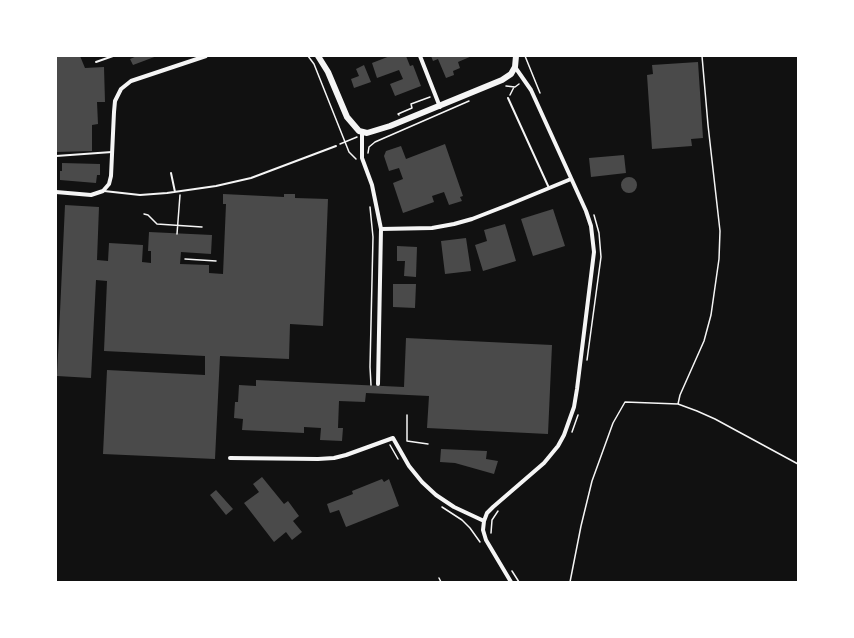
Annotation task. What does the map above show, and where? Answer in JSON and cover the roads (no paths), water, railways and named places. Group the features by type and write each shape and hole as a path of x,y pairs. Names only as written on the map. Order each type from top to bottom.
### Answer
{"main road":[{"path":"318,56 328,72 347,117 355,128 362,134 370,133 390,126 502,80 511,74 515,66 516,56"}],"street":[{"path":"56,192 91,195 103,191 109,184 111,176 115,101 122,89 131,81 206,56"},
{"path":"420,56 440,106"},
{"path":"511,582 486,540 483,530 484,521 487,514 493,507 535,471 551,455 564,435 574,407 594,252 591,226 586,211 531,90 515,66"},
{"path":"362,134 362,158 372,185 381,229 378,384"},
{"path":"381,229 432,228 454,224 472,219 571,178"},
{"path":"230,458 265,456 318,459 334,458 393,438 409,466 422,482 436,495 454,507 484,521"}],"lane":[{"path":"96,62 113,56"},
{"path":"508,98 549,188"},
{"path":"103,191 140,195 175,192 252,178 336,146"},
{"path":"56,156 112,152"},
{"path":"171,173 175,192"}]}
